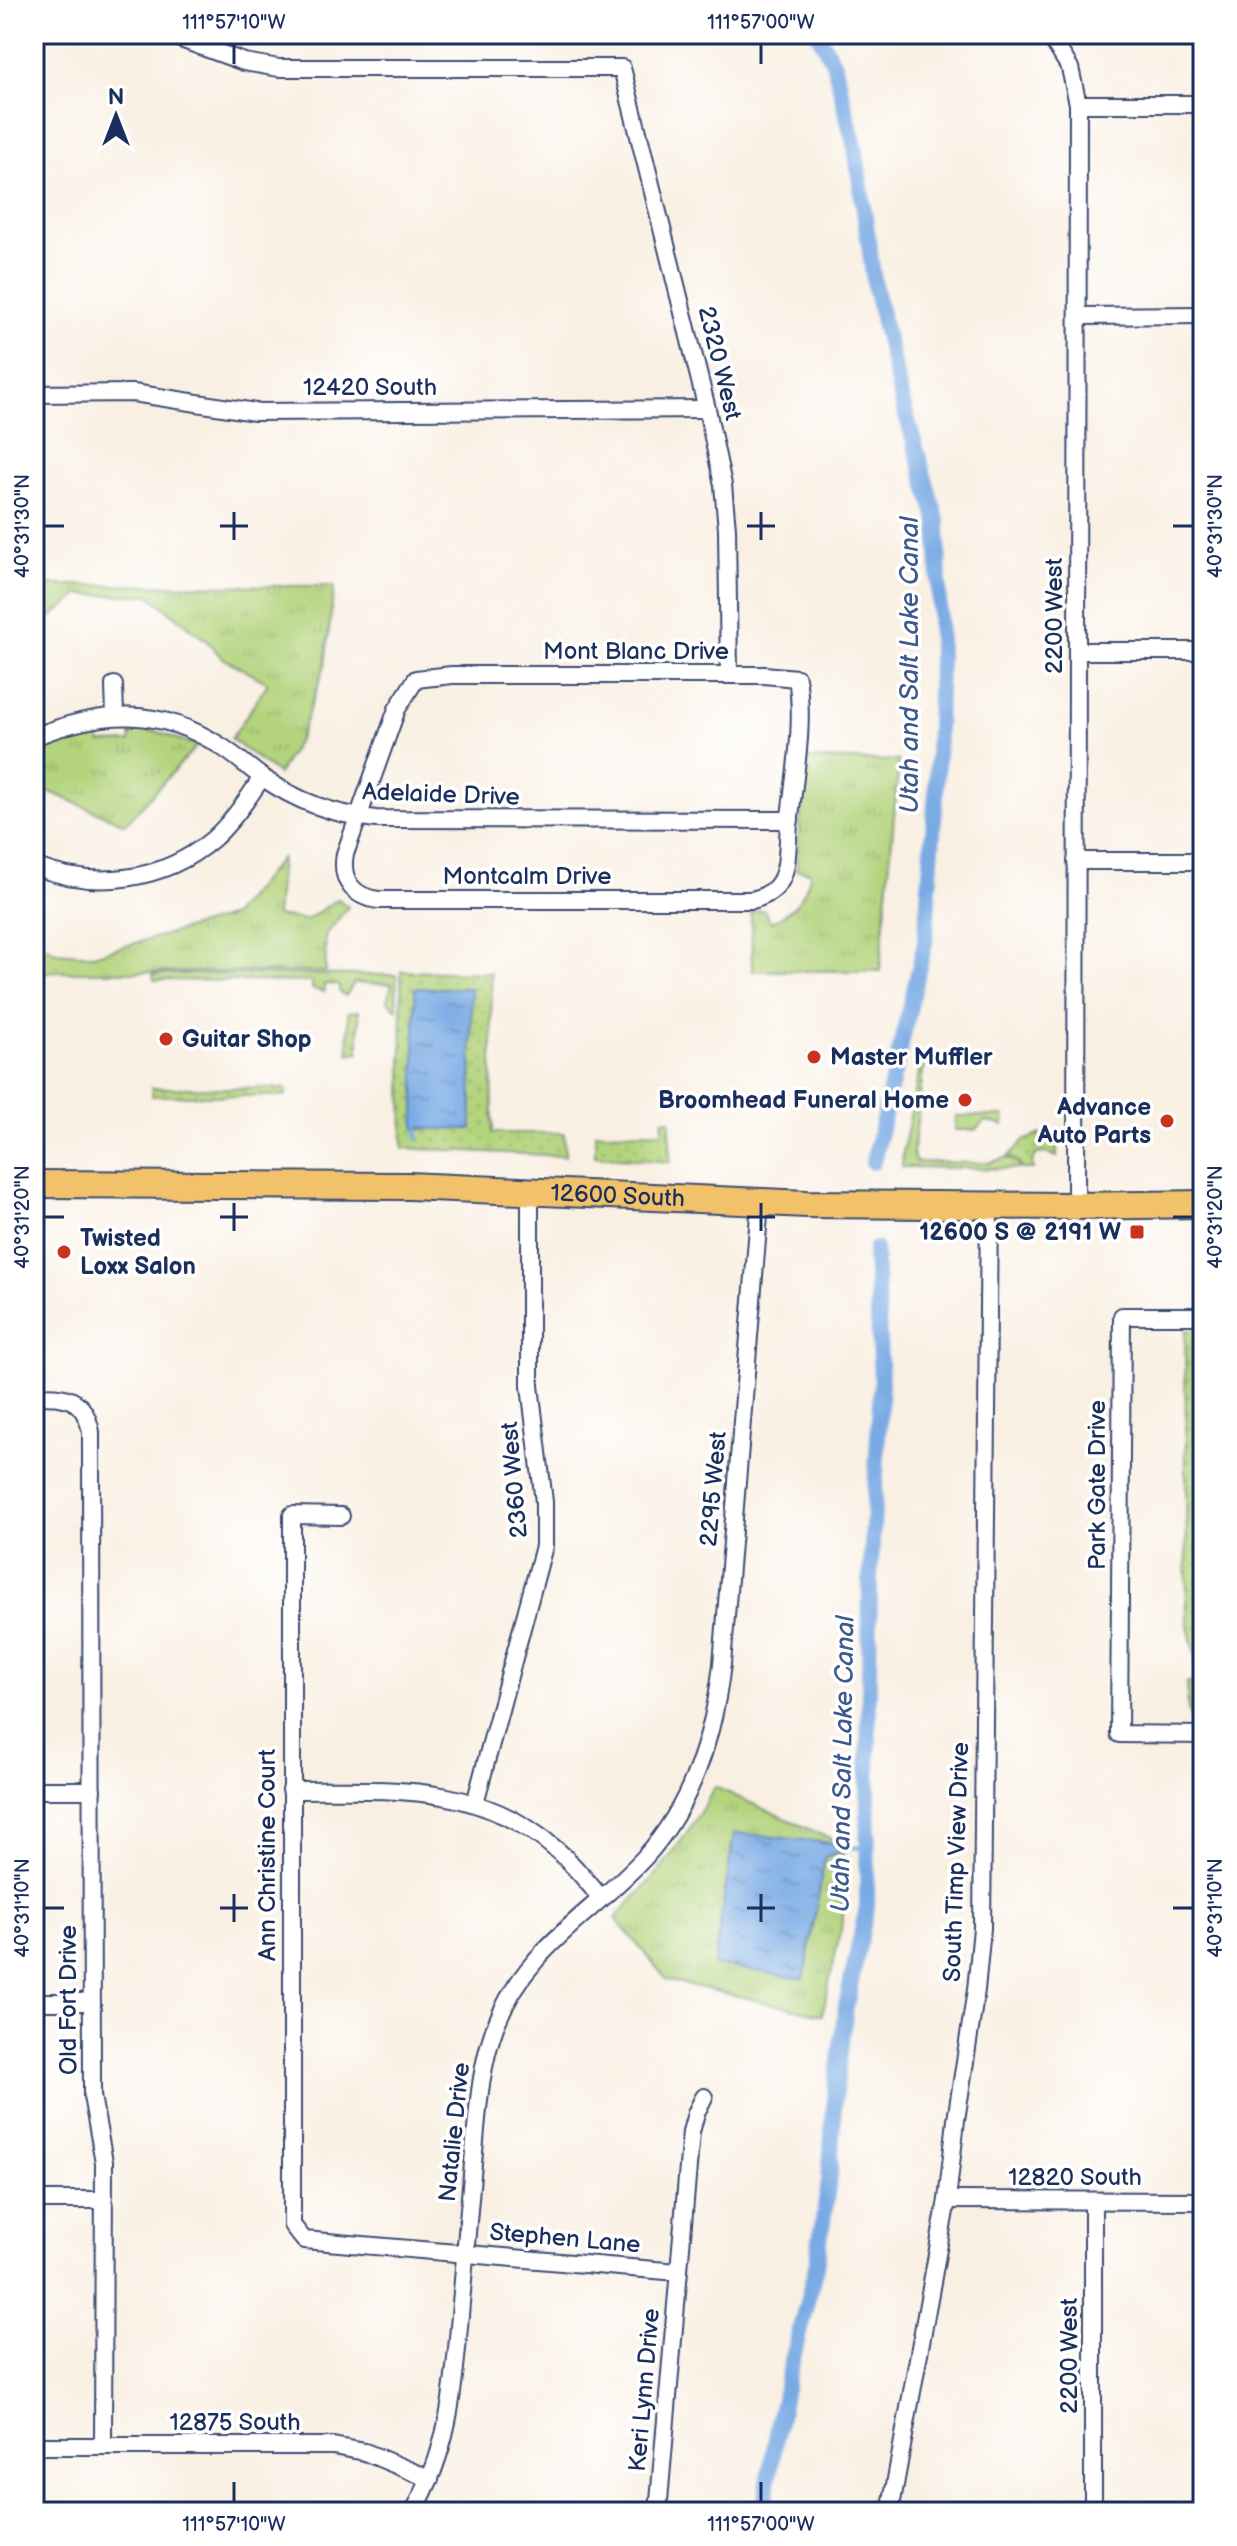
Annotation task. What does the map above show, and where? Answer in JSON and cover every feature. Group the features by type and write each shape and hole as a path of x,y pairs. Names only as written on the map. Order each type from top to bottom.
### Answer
{"main road":[{"name":"12600 South","path":"34,1184 409,1186 760,1203 989,1206 1203,1204"}],"street":[{"name":"2320 West","path":"167,34 244,62 279,68 622,68 723,485 727,529 729,675"},
{"name":"2200 West","path":"1049,34 1070,68 1078,104 1076,1206"},
{"path":"1078,104 1203,104"},
{"path":"1078,316 1203,315"},
{"name":"12420 South","path":"34,394 133,393 255,412 707,409"},
{"path":"1078,651 1203,651"},
{"name":"Mont Blanc Drive","path":"358,817 397,709 416,679 452,675 764,675 797,678 800,711 785,866 778,886"},
{"path":"114,685 115,716"},
{"name":"Adelaide Drive","path":"34,737 85,719 142,717 197,732 262,777 312,804 358,817 400,821 790,820"},
{"path":"34,866 66,876 105,880 162,869 179,862 212,840 226,827 262,777"},
{"name":"Montcalm Drive","path":"358,817 345,854 344,873 353,891 369,899 752,900 778,886"},
{"path":"1076,861 1203,861"},
{"name":"2360 West","path":"475,1803 544,1546 544,1502 530,1386 530,1192"},
{"name":"2295 West","path":"696,1776 713,1721 722,1664 760,1203"},
{"name":"South Timp View Drive","path":"890,2512 947,2200 982,1928 989,1206"},
{"name":"Park Gate Drive","path":"1203,1316 1122,1316 1119,1734 1203,1735"},
{"name":"Old Fort Drive","path":"34,1396 65,1398 84,1410 91,1432 93,2104 104,2162 103,2446"},
{"name":"Ann Christine Court","path":"304,2240 297,2234 291,2215 292,1515 341,1516"},
{"name":"Natalie Drive","path":"413,2512 440,2454 453,2401 480,2086 494,2031 510,1995 536,1958 647,1854 696,1776"},
{"path":"34,1790 92,1790"},
{"path":"291,1790 428,1792 475,1803 511,1818 545,1840 601,1898"},
{"path":"34,2002 92,2002"},
{"name":"Keri Lynn Drive","path":"658,2512 691,2132 704,2097"},
{"path":"34,2200 103,2200"},
{"name":"12820 South","path":"947,2200 1203,2201"},
{"name":"2200 West","path":"1093,2201 1093,2512"},
{"name":"Stephen Lane","path":"304,2240 678,2272"},
{"name":"12875 South","path":"34,2446 350,2448 430,2479"}],"green space":[{"path":"34,585 334,586 325,666 299,739 278,774 231,739 268,683 221,657 208,642 149,595 79,595 34,631"},
{"path":"132,728 158,732 197,746 125,824 34,785 34,750 69,736 98,730 100,743 130,742"},
{"path":"805,759 899,761 880,971 752,971 751,911 764,910 771,922 778,918 801,898 810,876 810,872 796,870"},
{"path":"281,858 276,916 306,920 338,899 348,907 325,936 326,972 34,972 34,939 56,952 93,955 232,916"},
{"path":"401,971 491,973 493,1133 564,1133 565,1156 403,1148"},
{"path":"153,974 396,975 397,1010 387,1000 392,984 354,983 346,996 340,993 338,985 324,984 324,992 312,989 312,982 154,980"},
{"path":"359,1011 359,1052 349,1054 348,1012"},
{"path":"921,1063 924,1063 913,1153 915,1162 987,1163 1006,1158 1017,1162 1019,1169 902,1167"},
{"path":"152,1088 286,1088 286,1096 152,1096"},
{"path":"956,1116 1004,1116 1004,1125 985,1121 975,1130 955,1130"},
{"path":"663,1120 670,1120 670,1162 595,1156 595,1133 662,1132"},
{"path":"1041,1134 1057,1142 1057,1157 1037,1154 1032,1161 1033,1169 1021,1169 1017,1161 1008,1157 1023,1141"},
{"path":"1185,1330 1201,1330 1203,1725 1193,1725 1188,1709 1187,1682 1197,1682 1187,1621"},
{"path":"715,1787 843,1844 843,1920 822,2015 667,1980 615,1918 670,1856"}],"water":[{"path":"415,988 471,988 472,1129 415,1129"},
{"path":"734,1833 843,1844 843,1851 825,1857 804,1979 714,1965"}],"waterway":[{"name":"Utah and Salt Lake Canal","path":"818,34 834,64 855,147 875,288 902,401 938,523 940,661 936,792 925,943 873,1162"},
{"path":"417,1139 418,1129"},
{"name":"Utah and Salt Lake Canal","path":"763,2512 784,2393 816,2266 829,2181 835,2092 846,2006 867,1907 870,1579 881,1384 875,1249"},
{"path":"843,1847 867,1848"}],"place":[{"name":"Guitar Shop","path":"166,1039"},
{"name":"Master Muffler","path":"814,1057"},
{"name":"Broomhead Funeral Home","path":"965,1100"},
{"name":"Advance Auto Parts","path":"1167,1121"},
{"name":"12600 S @ 2191 W","path":"1137,1232"},
{"name":"Twisted Loxx Salon","path":"64,1252"}]}
